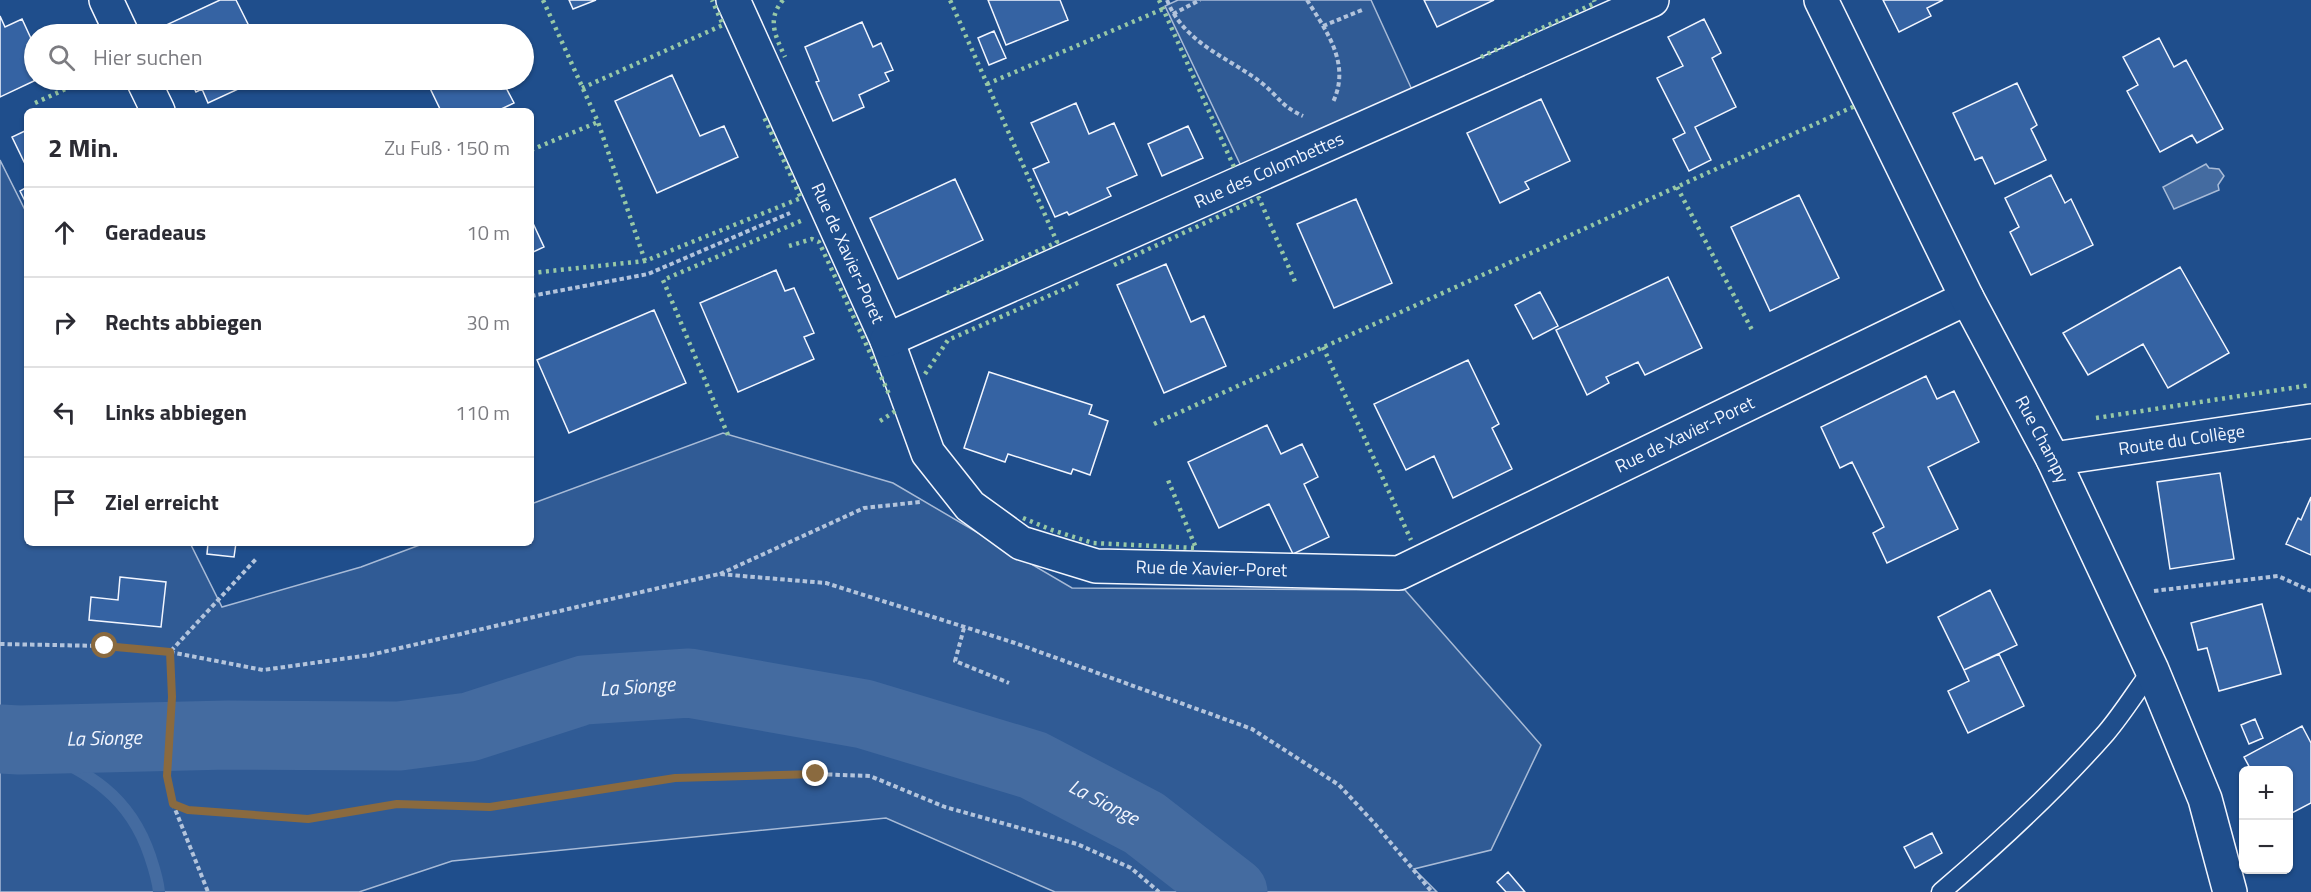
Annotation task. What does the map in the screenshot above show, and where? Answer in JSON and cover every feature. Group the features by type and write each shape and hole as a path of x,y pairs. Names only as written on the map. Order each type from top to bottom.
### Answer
{"street":[{"path":"106,0 117,24"},
{"name":"Rue de Xavier-Poret","path":"733,0 887,340 928,453 970,506 1021,543 1096,566 1399,573 1966,298"},
{"name":"Rue des Colombettes","path":"887,340 1328,132 1652,0"},
{"name":"Rue Champy","path":"1821,0 1966,298 2053,459 2152,670 2205,799 2230,892"},
{"path":"148,90 157,108"},
{"name":"Route du Collège","path":"2053,459 2311,421"}],"lane":[{"path":"1941,892 1999,843 2042,802 2107,731 2152,670"}],"path":[{"path":"1167,0 1173,14 1189,34 1205,48 1264,85 1287,109 1328,132 1340,88 1340,63 1323,26 1307,0"},
{"path":"1173,14 1200,0"},
{"path":"1323,26 1362,10"},
{"path":"534,295 648,274 823,199"},
{"path":"0,644 105,646 170,652 263,670 370,655 719,574 864,508 928,501"},
{"path":"208,892 173,804 167,776 172,697 170,652 256,558"},
{"path":"719,574 826,583 1015,643 1252,729 1339,785 1432,892"},
{"path":"2148,591 2278,576 2311,591"},
{"path":"964,628 955,661 1009,683"},
{"path":"173,804 188,810 308,819 397,804 490,807 675,778 816,774 870,776 945,807 1077,844 1131,868 1158,892"}],"shaded area":[{"path":"1178,0 1371,0 1413,92 1242,168 1165,6"},
{"path":"0,160 24,208 24,546 192,546 222,607 361,567 417,546 534,546 534,503 723,433 893,483 1072,588 1405,590 1541,745 1491,850 1414,869 1437,892 1055,892 886,818 452,861 359,892 0,892"},
{"path":"2206,164 2209,168 2219,169 2224,176 2218,185 2219,190 2174,209 2163,187"}],"building":[{"path":"220,0 236,0 248,24 168,24"},
{"path":"569,0 596,0 573,9"},
{"path":"988,0 1060,0 1068,20 1006,45"},
{"path":"1424,0 1494,0 1437,27"},
{"path":"1883,0 1943,0 1927,8 1931,16 1899,32"},
{"path":"0,16 5,27 22,19 24,24 24,86 0,97"},
{"path":"1704,19 1721,53 1712,58 1736,107 1695,127 1711,160 1689,171 1673,139 1685,133 1657,78 1683,66 1668,37"},
{"path":"862,22 873,47 881,43 893,70 885,73 889,81 859,95 864,107 833,121 816,82 819,81 805,47"},
{"path":"994,31 1006,58 989,65 978,38"},
{"path":"2159,38 2174,67 2186,60 2223,129 2197,143 2192,135 2160,152 2127,91 2138,85 2123,57"},
{"path":"672,75 700,136 724,126 738,157 657,193 615,101"},
{"path":"2017,83 2037,125 2031,129 2046,160 1995,184 1982,157 1975,160 1953,113"},
{"path":"202,90 236,90 208,103"},
{"path":"431,90 507,90 514,103 503,108 440,108"},
{"path":"1541,99 1570,161 1525,182 1529,189 1500,203 1467,133"},
{"path":"1076,103 1089,134 1114,123 1137,175 1107,188 1111,196 1069,215 1067,212 1055,217 1033,169 1049,162 1031,123"},
{"path":"1188,126 1203,158 1162,176 1148,144"},
{"path":"24,131 24,162 12,137"},
{"path":"2051,175 2065,203 2071,199 2093,245 2031,275 2010,232 2019,227 2005,198"},
{"path":"955,179 983,240 898,279 870,218"},
{"path":"1799,195 1839,278 1770,311 1731,227"},
{"path":"1356,199 1392,283 1334,308 1297,224"},
{"path":"534,225 544,247 534,252"},
{"path":"1166,264 1191,322 1204,316 1226,366 1164,393 1117,285"},
{"path":"2180,267 2229,353 2168,388 2143,344 2088,375 2063,333"},
{"path":"776,270 785,291 794,288 814,333 804,337 814,359 738,392 700,303"},
{"path":"1668,277 1702,348 1645,375 1638,362 1606,377 1609,383 1587,395 1556,330"},
{"path":"1540,292 1558,326 1533,339 1515,305"},
{"path":"654,310 686,383 569,433 537,360"},
{"path":"1468,360 1499,424 1492,428 1512,469 1453,498 1434,456 1406,470 1374,404"},
{"path":"989,372 1092,405 1089,414 1108,421 1090,475 1073,469 1071,474 1008,454 1005,462 964,448"},
{"path":"1926,376 1937,399 1954,391 1979,442 1928,467 1958,529 1887,563 1873,533 1884,527 1852,462 1840,468 1821,427"},
{"path":"1267,425 1281,454 1302,444 1318,477 1304,484 1329,537 1293,554 1269,504 1219,528 1188,462"},
{"path":"2220,473 2234,559 2170,569 2157,482"},
{"path":"2311,497 2311,555 2286,544 2298,518 2301,520"},
{"path":"208,546 236,546 234,557 207,554"},
{"path":"120,577 166,582 161,627 89,620 91,597 118,600"},
{"path":"1990,590 2017,645 1964,670 1938,617"},
{"path":"2262,604 2281,674 2219,691 2207,648 2198,650 2191,623"},
{"path":"1999,654 2024,706 1968,733 1948,691 1969,681 1964,670"},
{"path":"2255,719 2263,738 2249,744 2241,725"},
{"path":"2302,726 2311,743 2311,803 2293,812 2293,766 2249,766 2244,757"},
{"path":"1932,833 1942,853 1915,868 1904,847"},
{"path":"1508,872 1525,892 1506,892 1497,882"}],"waterway":[{"name":"La Sionge","path":"0,739 228,735 399,736 469,727 584,690 689,683 864,714 1033,765 1144,823 1233,892"},
{"path":"19,740 81,772 114,797 140,832 153,865 159,892"}],"hedge":[{"path":"543,0 598,122 645,261"},
{"path":"582,88 723,25 712,0"},
{"path":"783,0 775,15 774,28 785,57"},
{"path":"947,293 1057,242 950,0"},
{"path":"1159,0 1234,167"},
{"path":"1481,57 1595,3 1594,0"},
{"path":"987,84 1163,9"},
{"path":"35,103 63,90"},
{"path":"1154,424 1855,106"},
{"path":"534,273 645,261 801,198 764,117"},
{"path":"534,149 598,122"},
{"path":"1677,187 1752,330"},
{"path":"1114,265 1259,198 1296,284"},
{"path":"728,435 663,280 803,220"},
{"path":"789,246 812,239 819,242 889,394"},
{"path":"925,374 948,340 1078,283"},
{"path":"1323,347 1411,540"},
{"path":"2096,418 2311,385"},
{"path":"880,421 897,410"},
{"path":"1023,518 1093,543 1196,548 1168,480"}],"route":[{"path":"105,646 170,652 172,697 167,776 173,804 188,810 308,819 397,804 490,807 675,778 816,774"}]}
